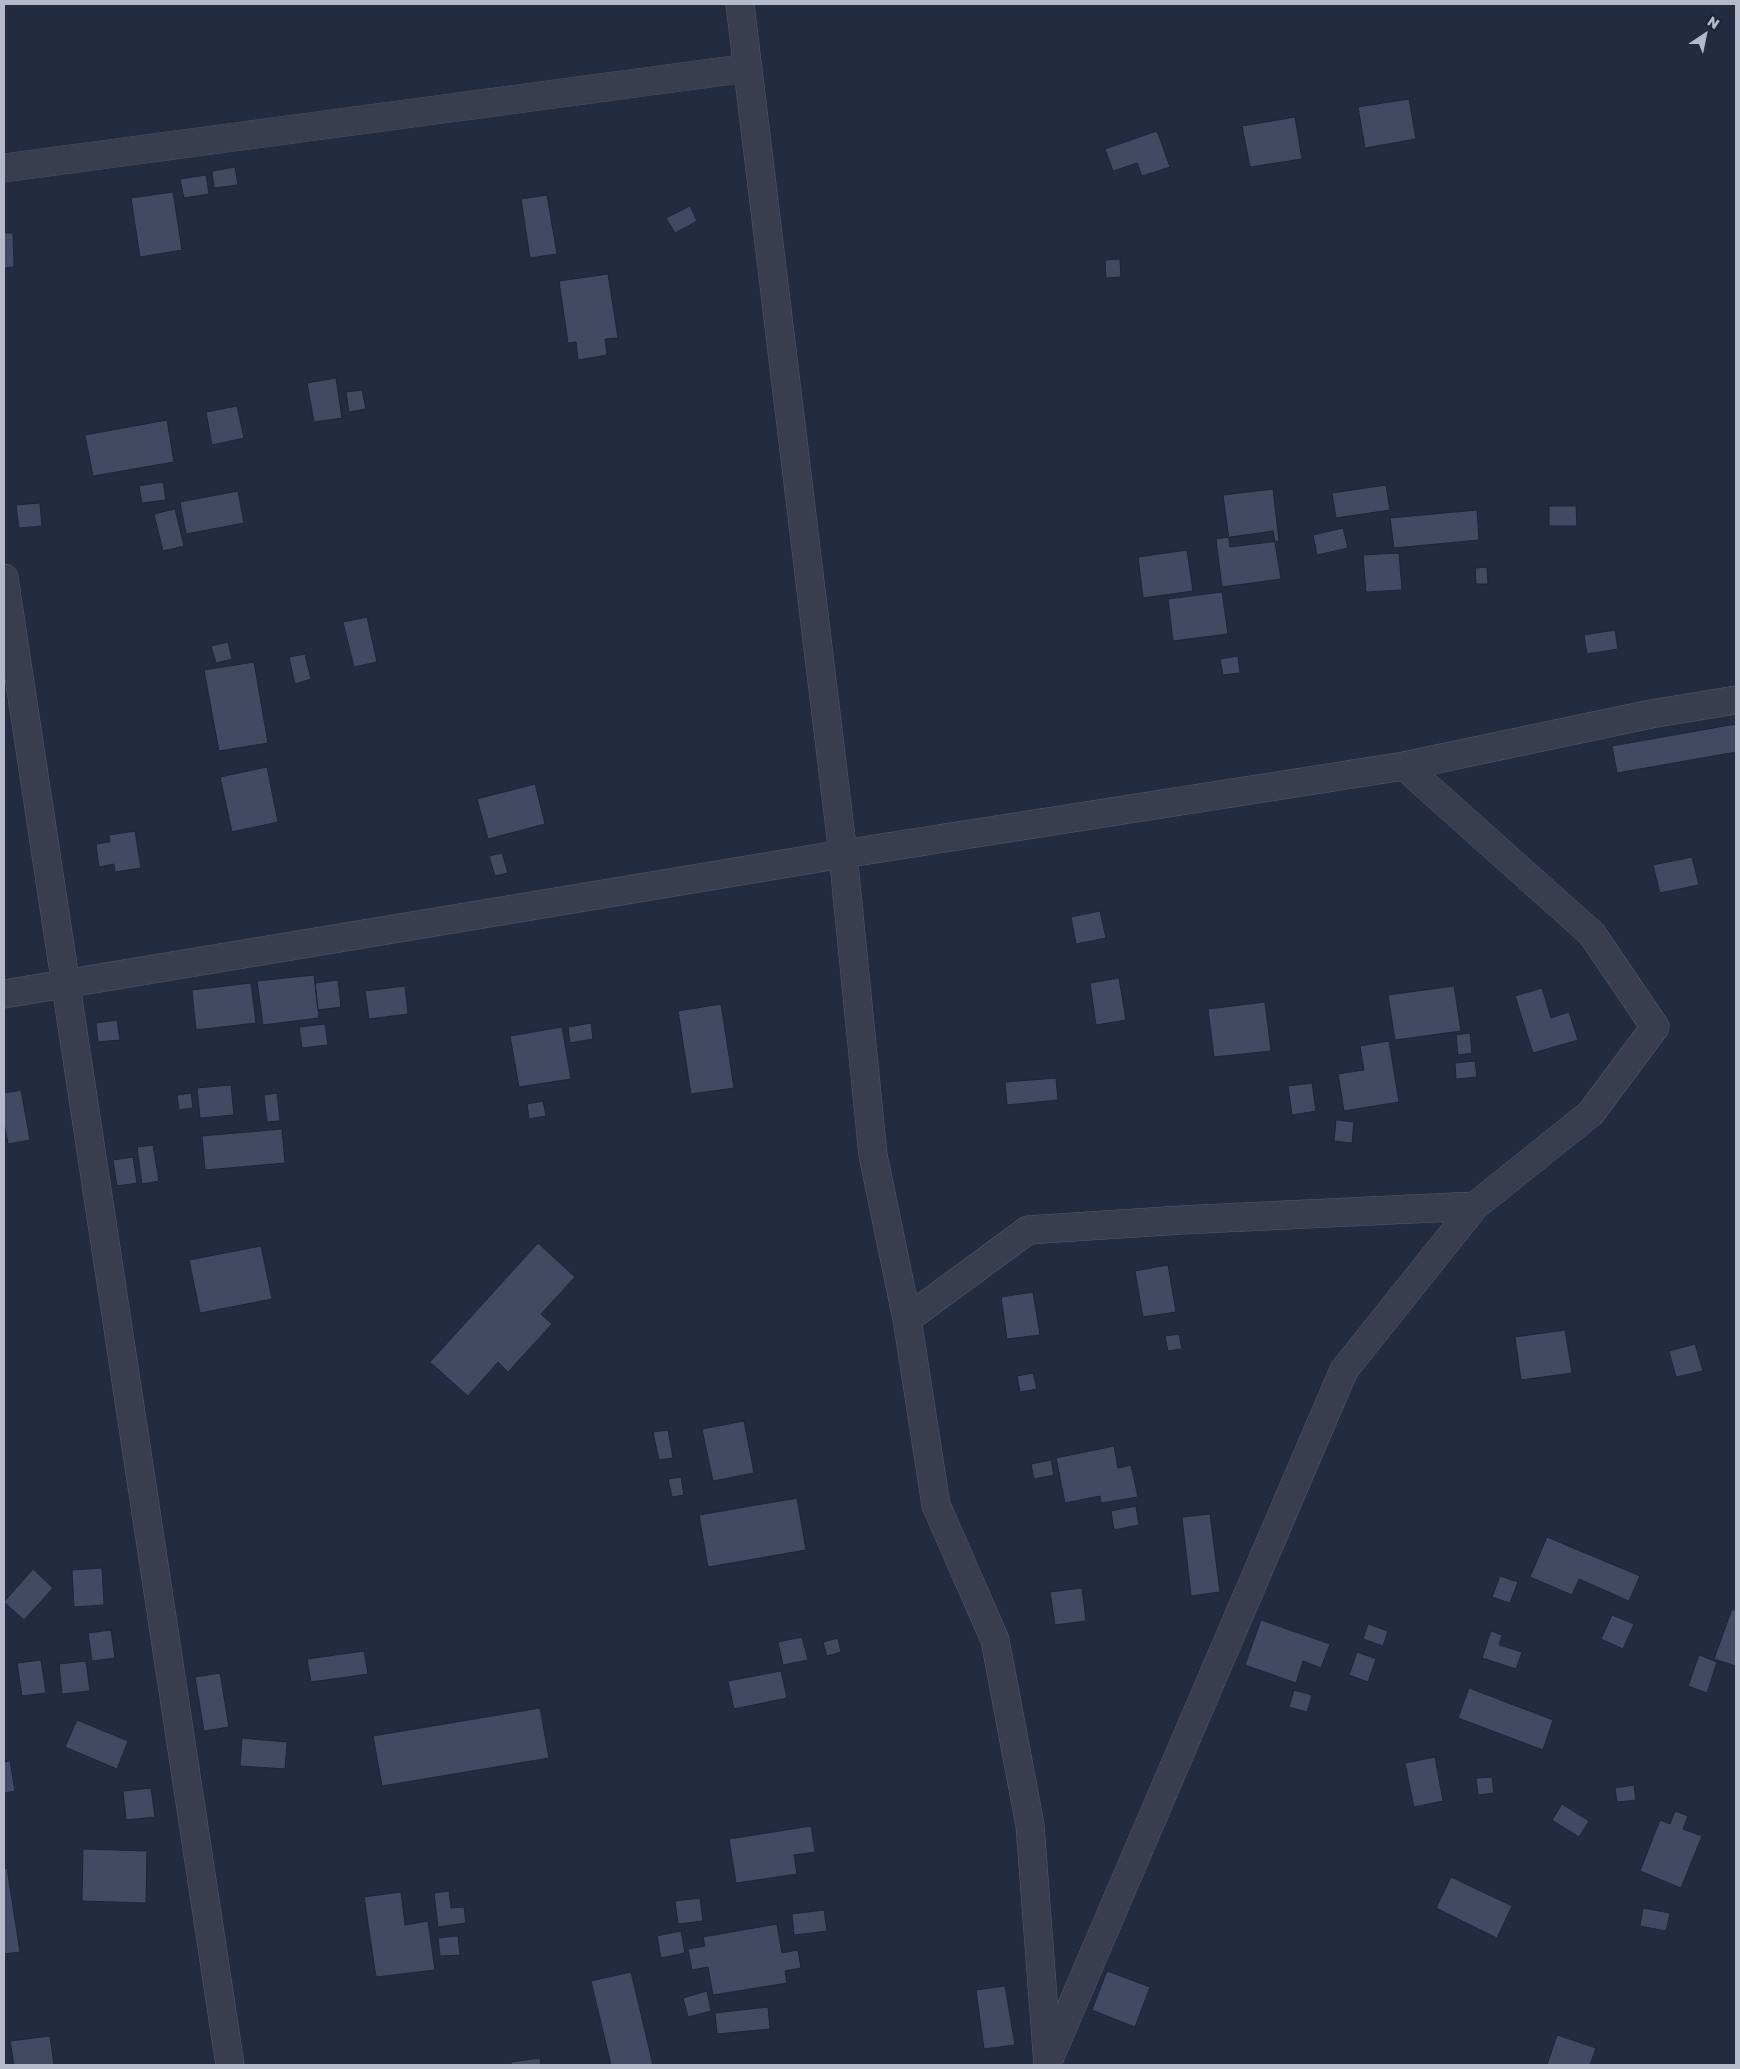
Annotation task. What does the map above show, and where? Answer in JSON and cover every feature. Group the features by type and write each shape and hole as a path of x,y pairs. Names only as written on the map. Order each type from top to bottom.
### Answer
{"street":[{"path":"740,4 843,854 873,1155 907,1319 936,1505 995,1640 997,1650 1030,1825 1048,2064"},
{"path":"4,168 748,68"},
{"path":"4,578 230,2065"},
{"path":"4,994 843,854 1404,766 1651,714 1736,700"},
{"path":"1048,2064 1344,1370 1475,1206 1591,1113 1655,1027 1592,934 1404,766"},
{"path":"907,1319 1028,1230 1181,1220 1475,1206"}],"building":[{"path":"1409,99 1416,139 1365,148 1358,107"},
{"path":"1295,117 1302,159 1250,167 1242,126"},
{"path":"1157,131 1170,167 1142,176 1137,163 1113,171 1105,149"},
{"path":"235,167 238,185 214,188 212,171"},
{"path":"206,175 209,194 184,198 180,179"},
{"path":"173,192 182,250 140,257 131,198"},
{"path":"547,195 557,254 530,258 521,199"},
{"path":"690,206 697,221 675,233 666,218"},
{"path":"4,233 13,233 14,267 4,268"},
{"path":"1120,259 1121,277 1106,278 1105,260"},
{"path":"608,274 618,338 605,339 607,355 578,360 576,342 568,343 559,281"},
{"path":"336,378 342,418 314,422 307,383"},
{"path":"362,390 366,409 349,412 346,392"},
{"path":"237,406 244,438 212,445 206,412"},
{"path":"167,420 174,462 93,476 85,435"},
{"path":"163,482 166,500 142,503 139,486"},
{"path":"1386,485 1390,510 1336,518 1332,493"},
{"path":"1273,489 1279,541 1230,547 1223,495"},
{"path":"238,491 244,523 186,534 180,502"},
{"path":"40,503 42,526 19,528 16,505"},
{"path":"1549,506 1576,506 1577,526 1549,526"},
{"path":"175,509 184,546 163,551 154,514"},
{"path":"1477,510 1479,540 1394,548 1390,518"},
{"path":"1343,528 1348,548 1317,555 1313,535"},
{"path":"1273,531 1281,579 1222,587 1216,539"},
{"path":"1187,550 1193,591 1143,598 1138,557"},
{"path":"1399,553 1402,590 1366,592 1363,555"},
{"path":"1487,567 1488,584 1476,584 1475,568"},
{"path":"1222,592 1228,634 1173,641 1168,599"},
{"path":"367,617 377,662 354,667 343,622"},
{"path":"1615,630 1618,649 1587,654 1584,635"},
{"path":"228,642 232,659 216,663 211,646"},
{"path":"305,654 311,679 295,684 289,657"},
{"path":"1238,656 1240,673 1223,675 1220,659"},
{"path":"254,662 268,743 219,751 204,670"},
{"path":"1736,724 1736,752 1617,773 1612,746"},
{"path":"267,767 278,822 232,832 220,777"},
{"path":"535,784 545,824 488,839 477,799"},
{"path":"135,831 141,868 115,872 114,864 99,867 96,844 110,842 109,835"},
{"path":"502,853 508,873 495,876 489,856"},
{"path":"1692,857 1699,885 1660,893 1653,865"},
{"path":"1100,911 1106,938 1076,944 1071,917"},
{"path":"314,975 319,1018 263,1025 257,981"},
{"path":"1119,978 1126,1020 1096,1025 1090,983"},
{"path":"338,980 341,1007 318,1010 315,983"},
{"path":"251,983 256,1023 196,1030 192,990"},
{"path":"405,986 408,1014 369,1019 365,991"},
{"path":"1454,986 1461,1031 1395,1040 1388,995"},
{"path":"1542,988 1551,1018 1569,1012 1578,1040 1533,1053 1515,996"},
{"path":"1265,1002 1271,1051 1214,1057 1208,1009"},
{"path":"721,1004 734,1088 691,1094 678,1011"},
{"path":"117,1020 120,1040 98,1042 96,1023"},
{"path":"591,1023 593,1039 570,1043 568,1027"},
{"path":"325,1024 328,1045 302,1048 299,1027"},
{"path":"562,1027 571,1079 519,1087 510,1036"},
{"path":"1470,1033 1472,1053 1458,1055 1456,1035"},
{"path":"1389,1041 1399,1102 1344,1111 1338,1074 1364,1070 1360,1046"},
{"path":"1475,1061 1477,1077 1456,1079 1455,1063"},
{"path":"1056,1078 1058,1100 1007,1105 1005,1082"},
{"path":"1312,1083 1316,1111 1292,1115 1288,1086"},
{"path":"231,1085 234,1115 200,1118 197,1088"},
{"path":"21,1090 30,1140 8,1144 4,1123 4,1093"},
{"path":"191,1093 193,1108 179,1110 177,1095"},
{"path":"277,1093 280,1121 267,1122 264,1095"},
{"path":"543,1101 546,1116 529,1119 527,1104"},
{"path":"1336,1120 1354,1122 1352,1143 1334,1141"},
{"path":"282,1129 285,1163 205,1170 202,1136"},
{"path":"153,1145 159,1181 142,1184 137,1147"},
{"path":"133,1157 137,1183 117,1186 113,1160"},
{"path":"538,1243 575,1277 541,1314 552,1324 508,1372 498,1362 468,1396 430,1362"},
{"path":"261,1246 272,1299 200,1313 189,1260"},
{"path":"1168,1265 1176,1312 1143,1317 1135,1271"},
{"path":"1033,1292 1040,1335 1007,1339 1001,1297"},
{"path":"1565,1330 1572,1373 1521,1380 1515,1337"},
{"path":"1179,1334 1182,1349 1168,1351 1165,1336"},
{"path":"1695,1344 1703,1371 1676,1377 1669,1351"},
{"path":"1033,1373 1037,1389 1020,1392 1017,1376"},
{"path":"744,1421 754,1473 713,1481 702,1429"},
{"path":"668,1430 673,1458 659,1460 653,1432"},
{"path":"1114,1446 1118,1468 1131,1465 1138,1497 1101,1503 1100,1496 1065,1503 1056,1458"},
{"path":"1051,1460 1054,1475 1034,1479 1031,1464"},
{"path":"681,1477 684,1495 672,1497 668,1479"},
{"path":"797,1498 806,1550 708,1567 699,1515"},
{"path":"1136,1506 1139,1525 1114,1530 1111,1511"},
{"path":"1210,1514 1220,1592 1191,1596 1182,1517"},
{"path":"1547,1537 1640,1576 1629,1601 1579,1579 1572,1595 1530,1577"},
{"path":"102,1568 104,1605 74,1607 72,1570"},
{"path":"33,1569 53,1588 24,1620 4,1602"},
{"path":"1500,1576 1518,1582 1510,1603 1492,1597"},
{"path":"1082,1588 1086,1621 1055,1625 1050,1592"},
{"path":"1732,1609 1736,1611 1736,1666 1714,1659"},
{"path":"1612,1615 1634,1624 1623,1649 1601,1639"},
{"path":"1261,1620 1330,1644 1321,1668 1303,1661 1296,1683 1245,1665"},
{"path":"1368,1624 1388,1631 1383,1646 1363,1639"},
{"path":"111,1630 115,1658 92,1661 88,1633"},
{"path":"1491,1631 1502,1635 1499,1645 1522,1652 1516,1669 1482,1658"},
{"path":"802,1637 808,1660 783,1665 778,1642"},
{"path":"838,1638 841,1652 827,1656 823,1642"},
{"path":"364,1651 368,1674 311,1682 307,1659"},
{"path":"1357,1652 1376,1659 1368,1682 1349,1675"},
{"path":"1699,1655 1717,1662 1707,1693 1688,1686"},
{"path":"41,1660 46,1693 22,1696 17,1663"},
{"path":"86,1661 90,1691 62,1694 59,1664"},
{"path":"781,1671 787,1698 734,1709 728,1681"},
{"path":"220,1673 229,1727 204,1731 195,1677"},
{"path":"1469,1688 1553,1720 1543,1750 1458,1718"},
{"path":"1294,1690 1312,1695 1307,1712 1289,1707"},
{"path":"540,1708 549,1758 382,1786 373,1736"},
{"path":"77,1720 128,1741 117,1769 65,1747"},
{"path":"242,1738 287,1742 285,1769 240,1766"},
{"path":"1435,1757 1443,1801 1414,1807 1405,1763"},
{"path":"10,1761 15,1791 4,1793 4,1762"},
{"path":"1492,1777 1494,1793 1478,1795 1476,1778"},
{"path":"1634,1785 1636,1800 1617,1802 1615,1788"},
{"path":"151,1788 155,1817 126,1820 123,1791"},
{"path":"1562,1804 1589,1821 1579,1837 1552,1820"},
{"path":"1675,1811 1688,1816 1683,1829 1702,1836 1681,1888 1640,1871 1660,1820 1670,1824"},
{"path":"811,1826 815,1852 794,1855 797,1874 736,1883 729,1839"},
{"path":"83,1849 147,1851 146,1903 82,1901"},
{"path":"7,1868 20,1952 4,1954 4,1869"},
{"path":"1451,1877 1512,1906 1497,1938 1436,1908"},
{"path":"449,1891 451,1908 464,1907 466,1923 438,1927 434,1893"},
{"path":"401,1892 405,1925 428,1921 435,1970 376,1977 364,1897"},
{"path":"700,1898 703,1921 678,1924 675,1901"},
{"path":"1643,1908 1670,1913 1666,1931 1640,1926"},
{"path":"824,1910 827,1931 794,1935 792,1914"},
{"path":"777,1924 782,1953 798,1950 801,1968 785,1971 787,1983 713,1995 708,1967 692,1970 688,1949 705,1946 703,1937"},
{"path":"681,1931 685,1953 661,1958 657,1936"},
{"path":"458,1936 460,1955 440,1956 438,1938"},
{"path":"1107,1971 1150,1987 1135,2027 1092,2010"},
{"path":"631,1972 653,2065 611,2065 591,1981"},
{"path":"1005,1986 1015,2045 984,2049 976,1990"},
{"path":"707,1991 711,2011 688,2017 683,1998"},
{"path":"768,2007 770,2029 717,2034 715,2013"},
{"path":"1557,2035 1596,2048 1590,2065 1547,2065"},
{"path":"50,2036 54,2065 14,2065 10,2041"},
{"path":"540,2058 541,2065 511,2065 511,2062"}]}
